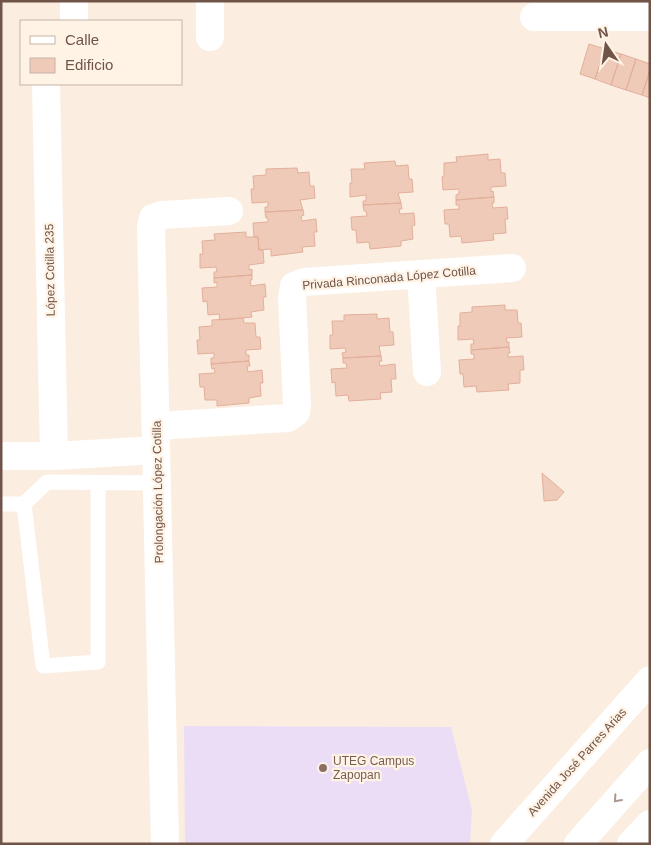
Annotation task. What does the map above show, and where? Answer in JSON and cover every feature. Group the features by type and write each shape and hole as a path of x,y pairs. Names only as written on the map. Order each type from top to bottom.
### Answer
{"street":[{"path":"74,1 74,20"},
{"path":"210,1 210,37"},
{"path":"534,18 650,18"},
{"name":"López Cotilla 235","path":"46,85 54,456"},
{"name":"Prolongación López Cotilla","path":"164,844 152,227 154,218 162,214 229,211"},
{"name":"Privada Rinconada López Cotilla","path":"156,438 288,418 296,412 292,296 294,286 304,282 512,268"},
{"path":"422,274 427,372"},
{"path":"1,456 54,456 156,438"},
{"name":"Avenida José Parres Arias","path":"507,842 650,680"},
{"path":"578,844 650,763"},
{"path":"631,844 650,824"}],"lane":[{"path":"1,504 24,504 48,482 157,482"},
{"path":"24,504 42,666 98,662 98,483"}],"shaded area":[{"name":"UTEG Campus Zapopan","path":"184,726 451,727 472,810 470,844 185,844"}],"building":[{"path":"589,44 605,49 595,79 580,74"},
{"path":"605,49 621,54 611,85 595,79"},
{"path":"621,54 636,59 626,90 611,85"},
{"path":"636,59 650,64 642,95 626,90"},
{"path":"650,70 650,98 642,95"},
{"path":"488,154 488,160 500,159 501,173 505,173 506,186 491,187 494,197 456,200 459,189 443,190 444,163 457,162 456,157"},
{"path":"395,161 396,166 408,165 409,179 412,179 413,192 398,193 401,203 363,205 363,201 366,201 366,195 350,197 351,169 365,169 364,163"},
{"path":"297,168 298,173 309,172 310,186 314,186 315,198 300,200 303,210 265,212 268,202 252,203 251,189 254,189 253,176 266,175 266,169"},
{"path":"494,197 493,208 507,207 508,219 505,219 506,233 493,234 494,240 462,243 461,236 450,237 449,224 445,224 444,210 459,209 459,205 456,205 456,200"},
{"path":"401,203 402,209 399,209 400,214 414,213 413,239 401,241 401,246 370,249 369,242 357,243 356,230 352,230 351,217 367,216 363,205"},
{"path":"303,210 302,221 316,219 317,232 314,232 315,246 302,247 303,252 271,256 271,249 259,250 258,237 254,237 253,223 268,222 265,212"},
{"path":"246,232 246,237 258,237 259,250 263,250 264,263 249,265 249,270 252,269 252,275 214,278 214,272 217,272 216,267 200,268 200,254 203,254 202,241 215,240 214,234"},
{"path":"252,275 252,280 250,280 251,286 265,284 264,310 251,312 252,317 243,318 220,320 219,314 208,315 207,301 203,302 202,288 217,287 217,282 214,283 214,278"},
{"path":"505,305 505,310 517,310 518,323 521,323 522,337 506,338 507,342 509,342 509,347 471,350 471,344 474,344 473,339 458,340 460,313 472,312 472,307"},
{"path":"377,314 377,319 389,318 390,332 393,332 394,345 379,346 381,356 343,358 342,353 346,352 345,348 330,349 330,335 333,335 332,321 344,321 344,315"},
{"path":"243,318 244,323 255,323 256,337 260,337 261,349 246,350 246,355 249,355 249,361 211,364 211,358 214,358 214,353 198,354 197,340 200,340 199,327 212,326 212,320"},
{"path":"509,347 510,353 508,353 508,357 523,356 524,370 520,370 520,383 508,384 509,390 477,392 476,386 464,387 463,374 460,374 459,360 474,359 474,354 471,354 471,350"},
{"path":"381,356 380,366 395,364 396,379 391,379 392,392 380,393 381,399 349,401 348,395 336,396 335,382 332,383 331,369 347,368 346,363 343,363 343,358"},
{"path":"249,361 250,366 247,366 248,372 262,370 261,396 249,398 249,403 217,406 217,400 205,400 204,387 200,387 199,374 215,373 211,364"},
{"path":"542,473 564,492 557,500 544,501"}],"place":[{"name":"UTEG Campus Zapopan","path":"323,768"}]}
